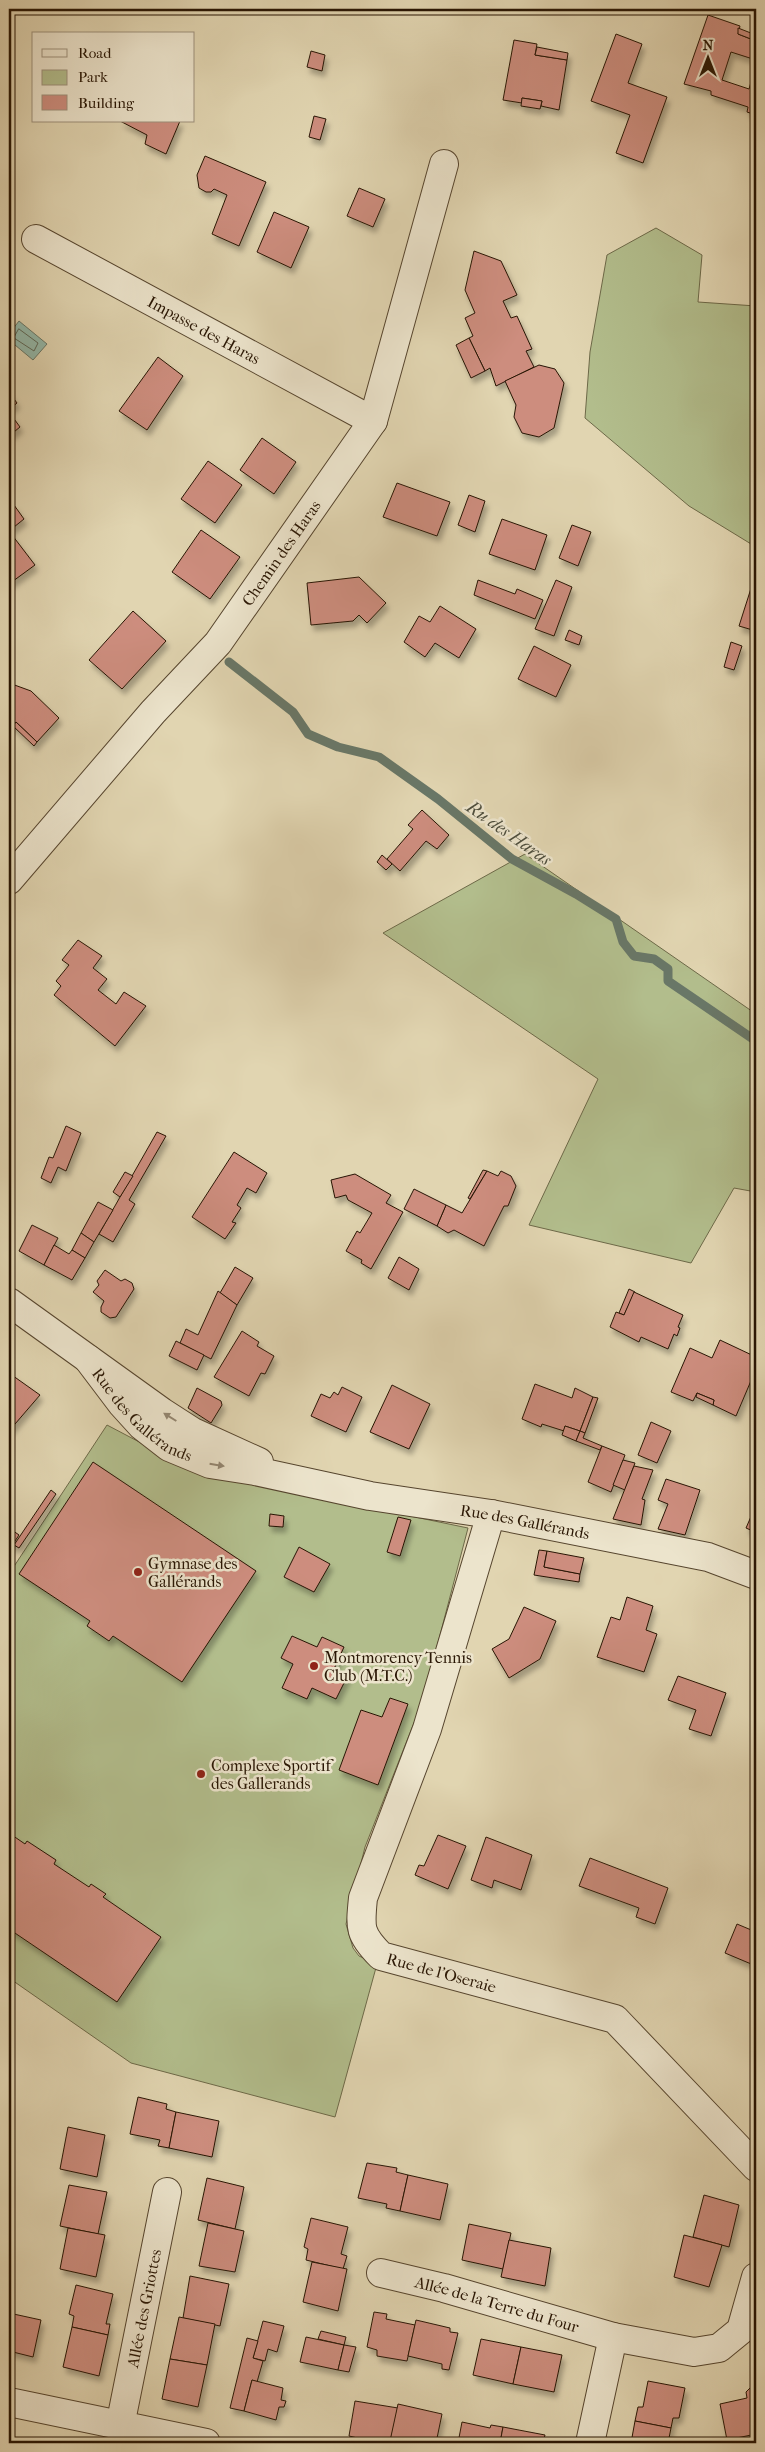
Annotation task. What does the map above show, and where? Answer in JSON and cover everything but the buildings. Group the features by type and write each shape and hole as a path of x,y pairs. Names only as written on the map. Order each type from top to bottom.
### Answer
{"street":[{"name":"Chemin des Haras","path":"9,880 147,719 218,643 373,421 444,164"},
{"name":"Impasse des Haras","path":"36,239 373,421"},
{"name":"Rue des Gallérands","path":"9,1302 88,1359 122,1404 142,1426 169,1448 210,1464 378,1497 491,1514 708,1558 756,1575"},
{"name":"Rue de l'Oseraie","path":"491,1514 426,1729 363,1898 360,1921 365,1940 381,1956 615,2019 756,2167"},
{"name":"Allée des Griottes","path":"120,2426 167,2192"},
{"name":"Allée de la Terre du Four","path":"381,2273 444,2288 613,2336"},
{"path":"590,2443 613,2336 694,2352 719,2348 741,2330 756,2277"},
{"path":"9,2402 206,2443"}],"green space":[{"path":"656,228 702,255 698,302 756,306 756,547 689,506 585,418 590,352 607,255"},
{"path":"525,854 756,1014 756,1192 734,1188 691,1263 529,1225 598,1079 383,933"},
{"name":"Complexe Sportif des Gallerands","path":"107,1425 183,1465 290,1491 468,1528 423,1700 365,1847 346,1924 353,1948 359,1956 377,1964 335,2117 131,2063 9,1978 9,1574"}],"water":[{"path":"19,321 47,344 33,360 9,340 9,334"}],"waterway":[{"name":"Ru des Haras","path":"229,662 293,712 308,734 338,747 379,757 438,799 512,859 576,894 616,919 623,942 634,956 654,959 668,969 668,981 756,1041"}],"place":[{"name":"Gymnase des Gallérands","path":"138,1572"},
{"name":"Montmorency Tennis Club (M.T.C.)","path":"314,1666"},
{"name":"Complexe Sportif des Gallerands","path":"201,1774"}]}
